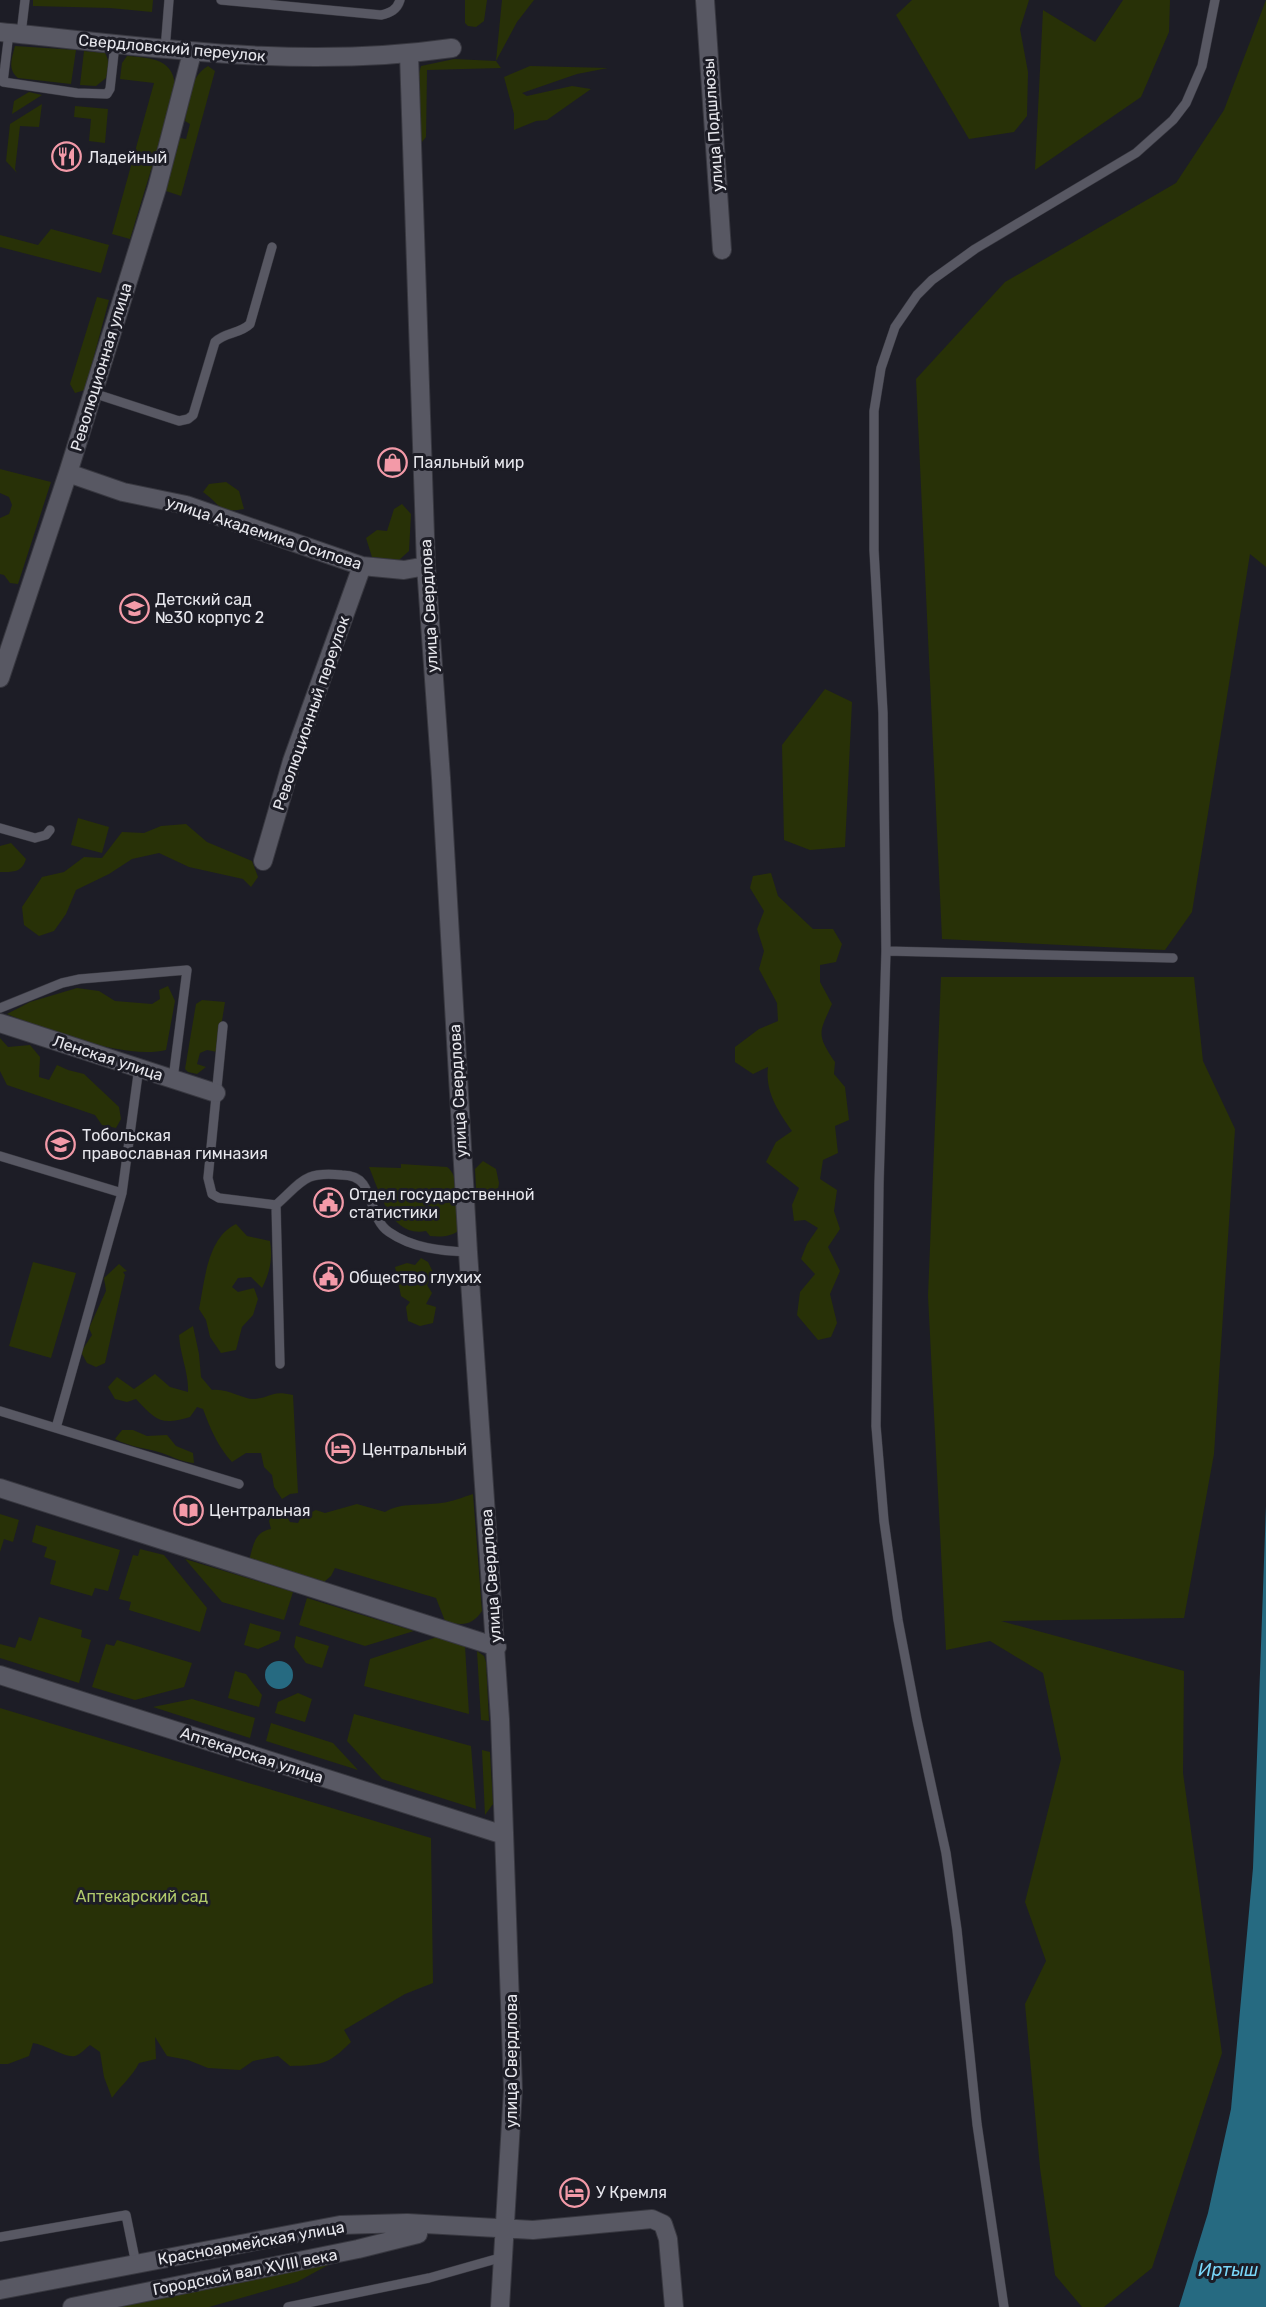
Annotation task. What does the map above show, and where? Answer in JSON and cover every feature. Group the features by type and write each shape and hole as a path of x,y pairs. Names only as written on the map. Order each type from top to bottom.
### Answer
{"street":[{"name":"улица Подшлюзы","path":"705,0 722,250"},
{"name":"Свердловский переулок","path":"10,33 192,53 261,57 409,54 452,48"},
{"name":"Революционная улица","path":"0,678 68,473 157,188 192,53"},
{"name":"улица Свердлова","path":"409,54 426,566 441,778 468,1252 496,1647 504,1835 513,2089 500,2307"},
{"name":"улица Академика Осипова","path":"68,473 123,498 186,505 362,566 404,570 426,566"},
{"name":"Революционный переулок","path":"263,861 292,761 362,566"},
{"name":"Ленская улица","path":"0,1023 216,1093"},
{"path":"0,1488 496,1647"},
{"name":"Аптекарская улица","path":"0,1675 504,1835"},
{"name":"Красноармейская улица","path":"0,2290 340,2225 407,2223 505,2229 555,2229 652,2219 663,2224 668,2239 674,2307"},
{"name":"Городской вал XVIII века","path":"72,2307 358,2249 418,2234"}],"lane":[{"path":"25,0 10,33 3,82 107,94 116,44"},
{"path":"165,50 169,0"},
{"path":"221,0 381,15 391,12 400,0"},
{"path":"1004,2307 977,2124 957,1930 946,1853 898,1620 883,1509 876,1426 879,1184 886,951 883,713 874,550 872,452 876,389 887,346 895,327 917,295 950,265 1136,153 1173,120 1186,103 1202,66 1215,0"},
{"path":"93,393 179,421 193,415 215,342 220,337 245,329 250,324 272,247"},
{"path":"0,828 35,838 46,835 50,830"},
{"path":"886,951 1173,958"},
{"path":"0,1008 62,983 80,979 187,970 172,1079"},
{"path":"223,1026 208,1178 212,1194 219,1198 276,1205 308,1176 321,1173 350,1175 358,1178 363,1184 378,1217 389,1232 438,1251 468,1252"},
{"path":"56,1428 122,1193 139,1067"},
{"path":"0,1156 122,1193"},
{"path":"276,1205 280,1364"},
{"path":"0,1411 239,1484"},
{"path":"0,2237 126,2215 136,2264"},
{"path":"288,2307 429,2278 503,2257"}],"green space":[{"path":"33,0 153,0 152,12 110,8 33,6"},
{"path":"465,0 487,0 484,21 476,27 465,23"},
{"path":"502,0 534,0 517,22 496,61"},
{"path":"912,0 1029,0 1020,29 1028,72 1027,116 1014,132 969,139 896,15"},
{"path":"1123,0 1170,0 1169,32 1141,97 1035,170 1043,10 1095,42"},
{"path":"1266,0 1266,567 1250,554 1192,912 1165,950 942,939 916,379 1005,282 1176,183 1224,110"},
{"path":"15,46 76,50 71,84 18,78 11,67"},
{"path":"84,51 105,53 107,56 106,78 96,86 80,85"},
{"path":"127,56 154,60 167,66 172,72 175,91 130,239 112,234 154,83 120,79 122,63"},
{"path":"454,59 496,61 501,68 427,70 426,137 418,147 421,66"},
{"path":"208,66 215,71 181,196 163,190 180,138 186,139 190,124 185,121 193,83"},
{"path":"530,66 608,68 577,74 522,93 527,96 572,86 591,89 547,120 536,121 514,130 514,114 504,77"},
{"path":"29,92 42,95 12,114 14,101"},
{"path":"42,104 39,127 20,126 15,169 17,173 6,161 10,124"},
{"path":"75,106 108,109 105,143 89,141 91,119 74,117"},
{"path":"51,229 109,245 101,273 0,247 0,235 38,245"},
{"path":"97,297 109,300 85,390 75,393 70,384"},
{"path":"0,469 51,482 18,584 10,583 4,575 0,574 0,518 9,514 12,505 9,497 0,493"},
{"path":"226,482 239,491 244,509 229,510 220,507 203,492 209,484"},
{"path":"402,504 411,514 409,551 399,560 372,557 366,538 377,530 387,531 394,509"},
{"path":"825,689 852,702 845,847 810,850 784,840 782,745"},
{"path":"78,818 109,827 102,853 71,845"},
{"path":"186,824 207,842 252,861 258,877 251,887 243,879 189,867 159,853 132,859 109,874 76,890 66,914 54,931 39,936 24,925 22,907 42,877 64,872 84,857 102,858 122,832 144,833 161,826"},
{"path":"11,843 26,859 22,867 17,870 0,872 0,846"},
{"path":"771,873 778,896 813,929 833,929 842,944 836,962 820,965 820,982 832,1004 822,1028 822,1039 835,1062 834,1074 845,1087 849,1120 835,1126 838,1153 823,1160 820,1179 837,1190 834,1211 840,1229 828,1247 840,1271 830,1294 837,1323 831,1337 818,1340 797,1315 800,1292 815,1274 801,1259 807,1244 818,1228 805,1220 794,1221 792,1205 799,1188 766,1162 776,1142 792,1131 777,1109 771,1093 768,1067 753,1074 735,1062 735,1047 759,1029 778,1021 777,1003 759,969 764,951 757,929 764,911 750,888 753,876"},
{"path":"941,977 1194,977 1203,1061 1235,1129 1214,1454 1184,1618 1001,1621 1184,1671 1183,1773 1222,2053 1152,2268 1104,2307 1082,2307 1055,2275 1040,2168 1025,2004 1046,1961 1025,1902 1061,1759 1043,1673 990,1641 946,1650 928,1296"},
{"path":"168,986 175,1001 166,1050 129,1051 108,1047 64,1035 7,1014 30,1002 77,988 99,991 115,1001 152,1004 160,999 159,990"},
{"path":"202,1000 225,1002 217,1052 207,1050 200,1053 197,1064 206,1067 197,1074 185,1069 196,1004"},
{"path":"0,1038 8,1047 30,1045 40,1057 39,1077 49,1080 57,1065 84,1074 119,1107 121,1119 116,1128 102,1125 95,1115 7,1085 0,1071"},
{"path":"483,1161 496,1169 499,1183 497,1195 492,1198 484,1198 476,1188 475,1169"},
{"path":"401,1164 447,1167 455,1178 457,1187 458,1231 445,1236 430,1236 426,1231 404,1228 395,1221 383,1201 369,1167 401,1168"},
{"path":"236,1224 247,1236 270,1241 271,1259 262,1288 251,1277 238,1278 232,1287 238,1292 254,1288 258,1299 253,1315 242,1327 236,1350 221,1353 210,1337 206,1320 199,1309 213,1249 226,1230"},
{"path":"421,1258 428,1262 434,1274 427,1285 432,1293 426,1304 436,1307 433,1323 420,1326 408,1321 406,1307 410,1302 401,1296 395,1267 407,1263 415,1265"},
{"path":"33,1262 76,1273 51,1358 9,1346"},
{"path":"119,1264 127,1271 123,1272 125,1275 105,1363 96,1367 87,1363 81,1352 92,1335 89,1328 106,1291 104,1278"},
{"path":"193,1326 201,1377 212,1390 250,1399 276,1394 293,1395 298,1493 290,1494 282,1499 274,1487 272,1475 264,1467 261,1453 246,1453 232,1462 215,1437 203,1409 197,1407 190,1417 165,1421 154,1416 136,1399 127,1402 115,1399 108,1387 117,1377 134,1389 155,1374 170,1387 188,1392 179,1335"},
{"path":"122,1430 133,1430 147,1436 167,1435 176,1446 193,1453 194,1463 115,1439"},
{"path":"473,1494 482,1611 474,1620 466,1624 445,1621 436,1598 335,1568 324,1582 249,1561 258,1536 271,1529 269,1521 275,1509 284,1512 290,1522 298,1523 301,1517 316,1510 325,1513 357,1504 385,1512 405,1506 453,1501"},
{"path":"0,1514 19,1520 13,1542 4,1539 0,1552"},
{"path":"36,1525 120,1550 108,1591 95,1588 92,1596 50,1584 56,1561 44,1557 47,1547 32,1542"},
{"path":"140,1549 164,1555 207,1608 200,1632 129,1610 131,1602 119,1599 133,1555 138,1556"},
{"path":"185,1559 293,1592 284,1620 222,1602"},
{"path":"307,1598 414,1631 365,1646 299,1625"},
{"path":"39,1617 82,1630 81,1637 91,1640 79,1683 0,1658 0,1644 15,1648 19,1637 31,1641"},
{"path":"250,1623 281,1632 279,1640 258,1649 244,1645"},
{"path":"296,1636 329,1646 322,1668 306,1663 294,1647"},
{"path":"437,1637 465,1646 469,1714 364,1686 370,1659"},
{"path":"117,1640 192,1663 184,1687 135,1700 92,1687 106,1644 114,1646"},
{"path":"477,1651 484,1656 486,1662 489,1721 481,1720"},
{"path":"235,1671 246,1674 262,1695 259,1707 228,1698"},
{"path":"298,1693 312,1699 305,1722 275,1713 278,1702"},
{"path":"192,1699 255,1718 250,1738 153,1707"},
{"name":"Аптекарский сад","path":"0,1708 431,1838 433,1983 405,1994 344,2030 351,2042 330,2059 317,2064 290,2066 278,2056 253,2061 240,2070 208,2068 188,2060 167,2056 155,2037 156,2059 139,2063 112,2098 104,2077 100,2052 90,2045 79,2054 71,2056 33,2043 29,2056 8,2064 0,2064"},
{"path":"354,1714 471,1746 476,1809 382,1779 347,1741"},
{"path":"271,1723 333,1743 358,1770 266,1741"},
{"path":"482,1750 490,1752 493,1804 485,1815"},
{"path":"330,2264 297,2282 209,2307 111,2307"}],"water":[{"name":"Иртыш","path":"1266,1506 1266,2307 1179,2307 1208,2213 1231,2109 1253,1868"},
{"path":"279,1661 289,1665 293,1675 289,1685 279,1689 269,1685 265,1675 269,1665"}],"place":[{"name":"Ладейный","path":"67,157"},
{"name":"Паяльный мир","path":"392,462"},
{"name":"Детский сад №30 корпус 2","path":"134,608"},
{"name":"Тобольская православная гимназия","path":"61,1144"},
{"name":"Отдел государственной статистики","path":"328,1203"},
{"name":"Общество глухих","path":"328,1277"},
{"name":"Центральный","path":"341,1449"},
{"name":"Центральная","path":"188,1510"},
{"name":"У Кремля","path":"575,2192"}]}
